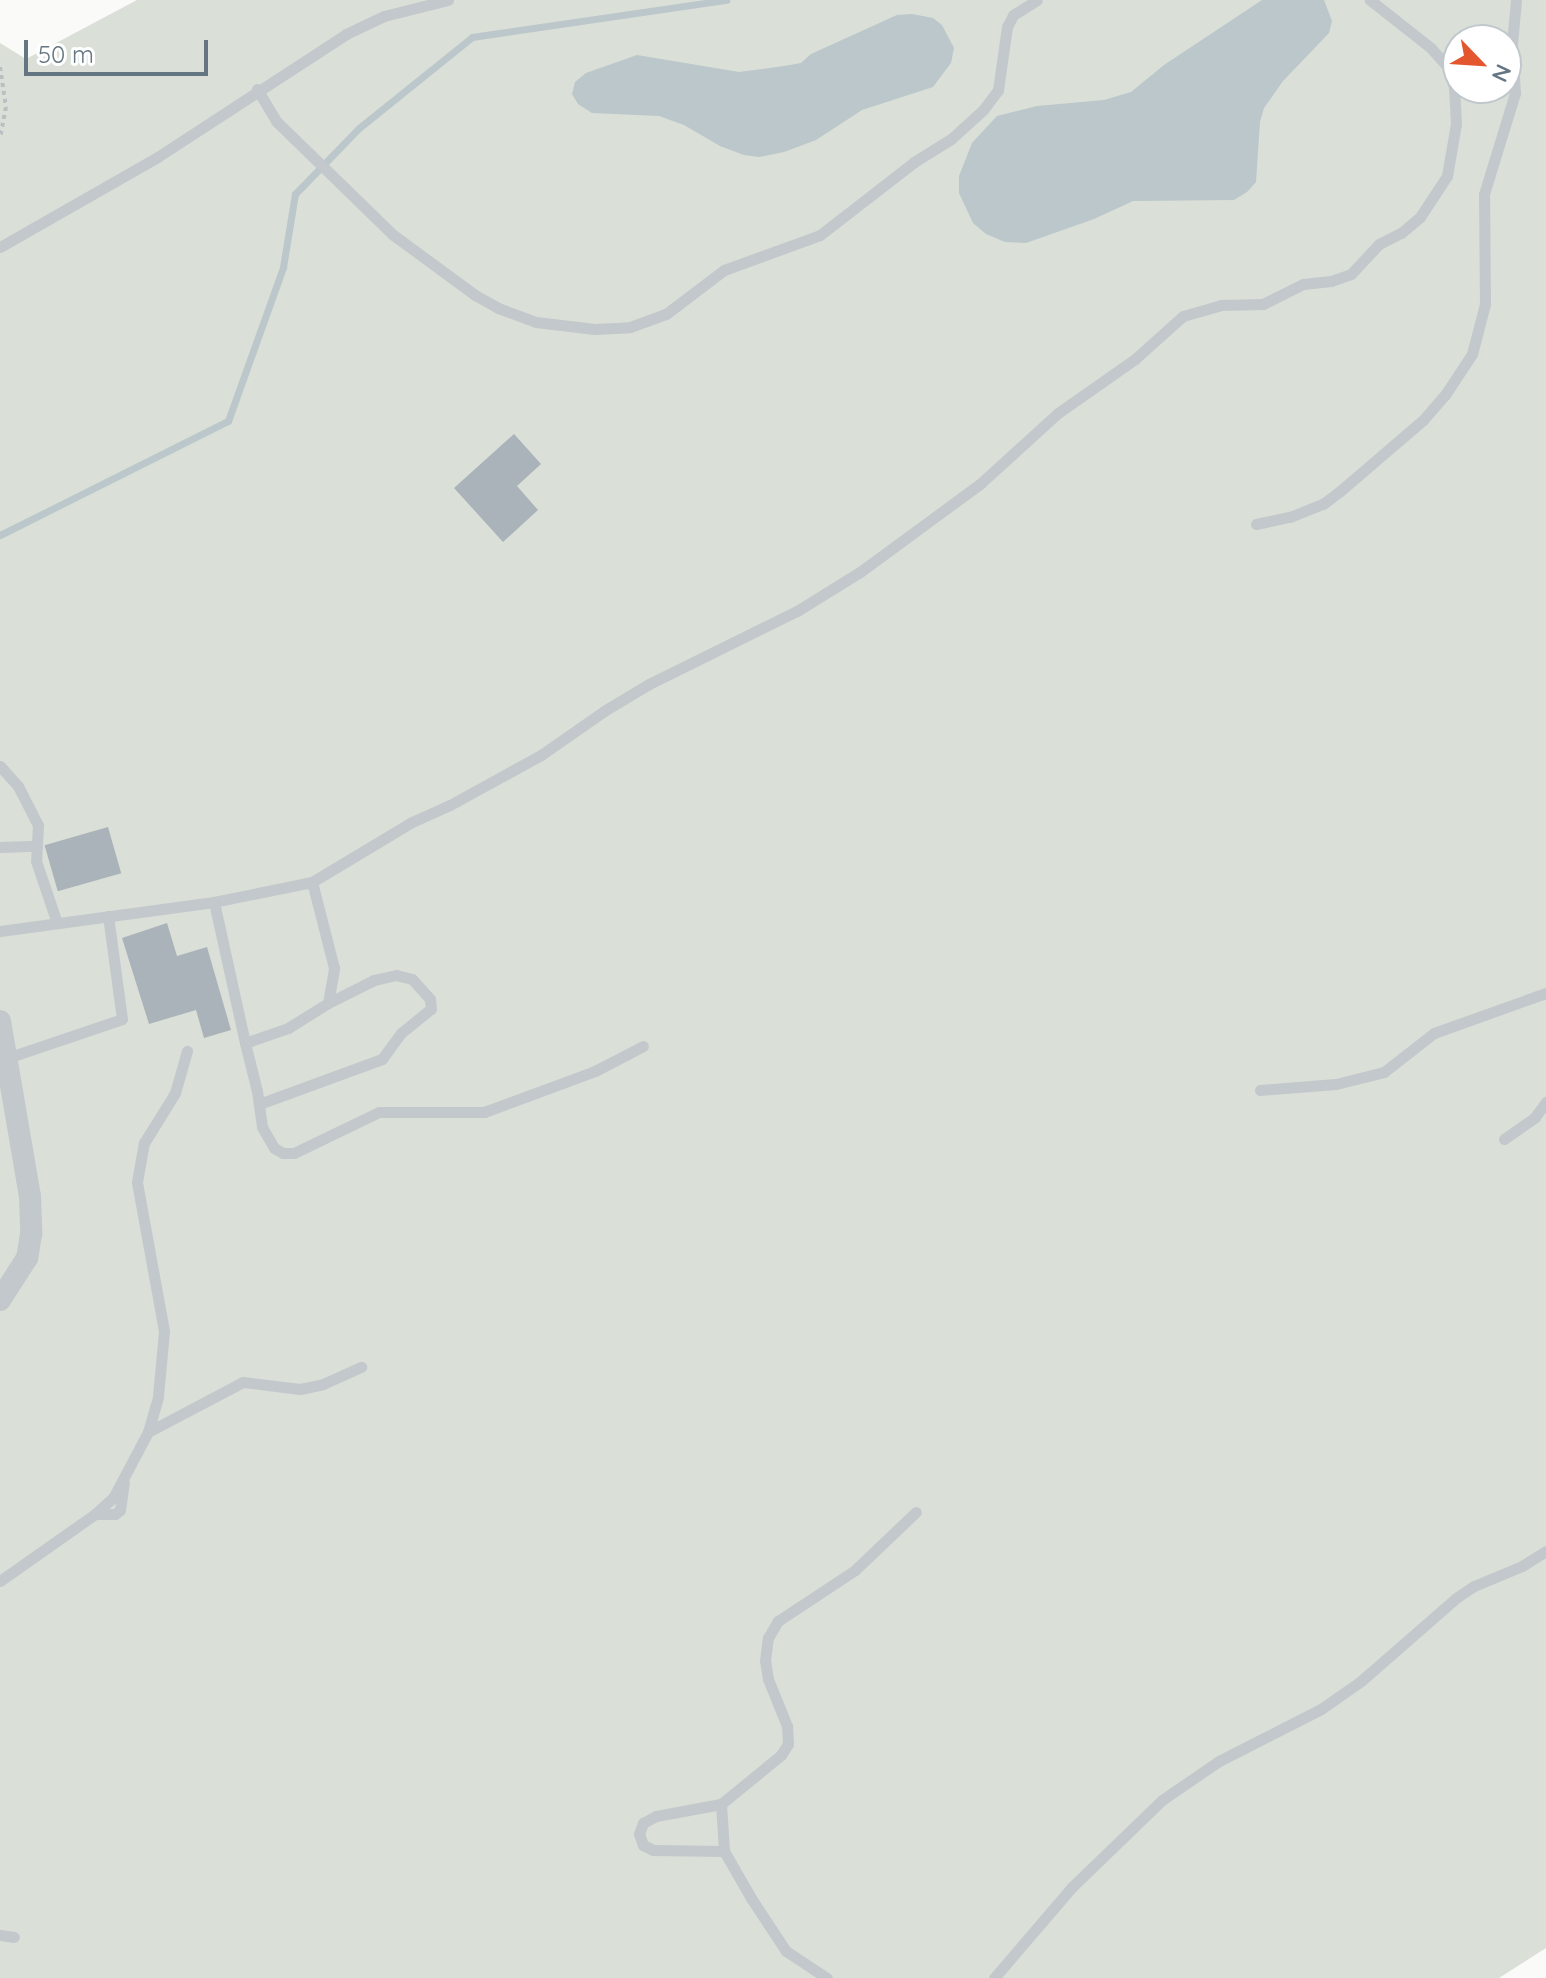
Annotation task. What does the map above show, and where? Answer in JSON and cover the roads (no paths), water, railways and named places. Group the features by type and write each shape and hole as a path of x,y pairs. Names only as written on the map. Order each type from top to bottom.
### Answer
{"street":[{"path":"0,1021 30,1196 31,1234 27,1258 0,1300"}],"lane":[{"path":"0,247 143,166 257,89 346,34 384,16 448,0"},
{"path":"257,89 276,121 404,243 498,308 536,322 613,329 647,323 666,314 724,270 820,235 914,162 958,133 998,90 1007,27 1013,15 1037,0"},
{"path":"0,931 214,902 312,882 412,822 450,805 541,755 649,684 797,611 860,572 981,483 1058,413 1135,359 1183,316 1221,305 1263,304 1303,284 1331,281 1351,274 1379,244 1411,225 1435,198 1447,176 1456,124 1454,87 1447,66 1431,48 1370,0"},
{"path":"1256,524 1290,517 1323,504 1339,492 1423,420 1445,395 1472,354 1485,304 1484,194 1510,120 1515,93 1512,44 1516,0"},
{"path":"0,766 18,786 38,825 36,861 57,923"},
{"path":"0,847 37,846"},
{"path":"312,882 334,968 328,1003"},
{"path":"214,902 262,1127 274,1148 294,1153 379,1112 484,1112 595,1071 643,1046"},
{"path":"7,1058 122,1019 108,916"},
{"path":"245,1043 288,1028 374,980 396,975 412,979 430,999 431,1009 401,1033 382,1059 259,1104"},
{"path":"1260,1090 1336,1084 1384,1072 1434,1033 1546,993"},
{"path":"0,1581 113,1498 148,1432 158,1396 164,1331 137,1182 144,1143 175,1093 187,1051"},
{"path":"1504,1139 1535,1117 1546,1102"},
{"path":"148,1432 243,1382 300,1389 323,1384 361,1367"},
{"path":"724,1851 653,1850 643,1845 639,1834 643,1823 656,1816 721,1804 781,1755 788,1744 787,1726 768,1679 765,1661 768,1638 778,1621 855,1570 916,1512"},
{"path":"994,1978 1072,1887 1162,1800 1219,1761 1321,1709 1361,1681 1456,1598 1546,1551"},
{"path":"721,1804 724,1851 786,1951 827,1978"},
{"path":"0,1935 14,1937"}],"waterway":[{"path":"0,535 228,421 283,267 295,194 359,128 472,37 726,0"}]}
